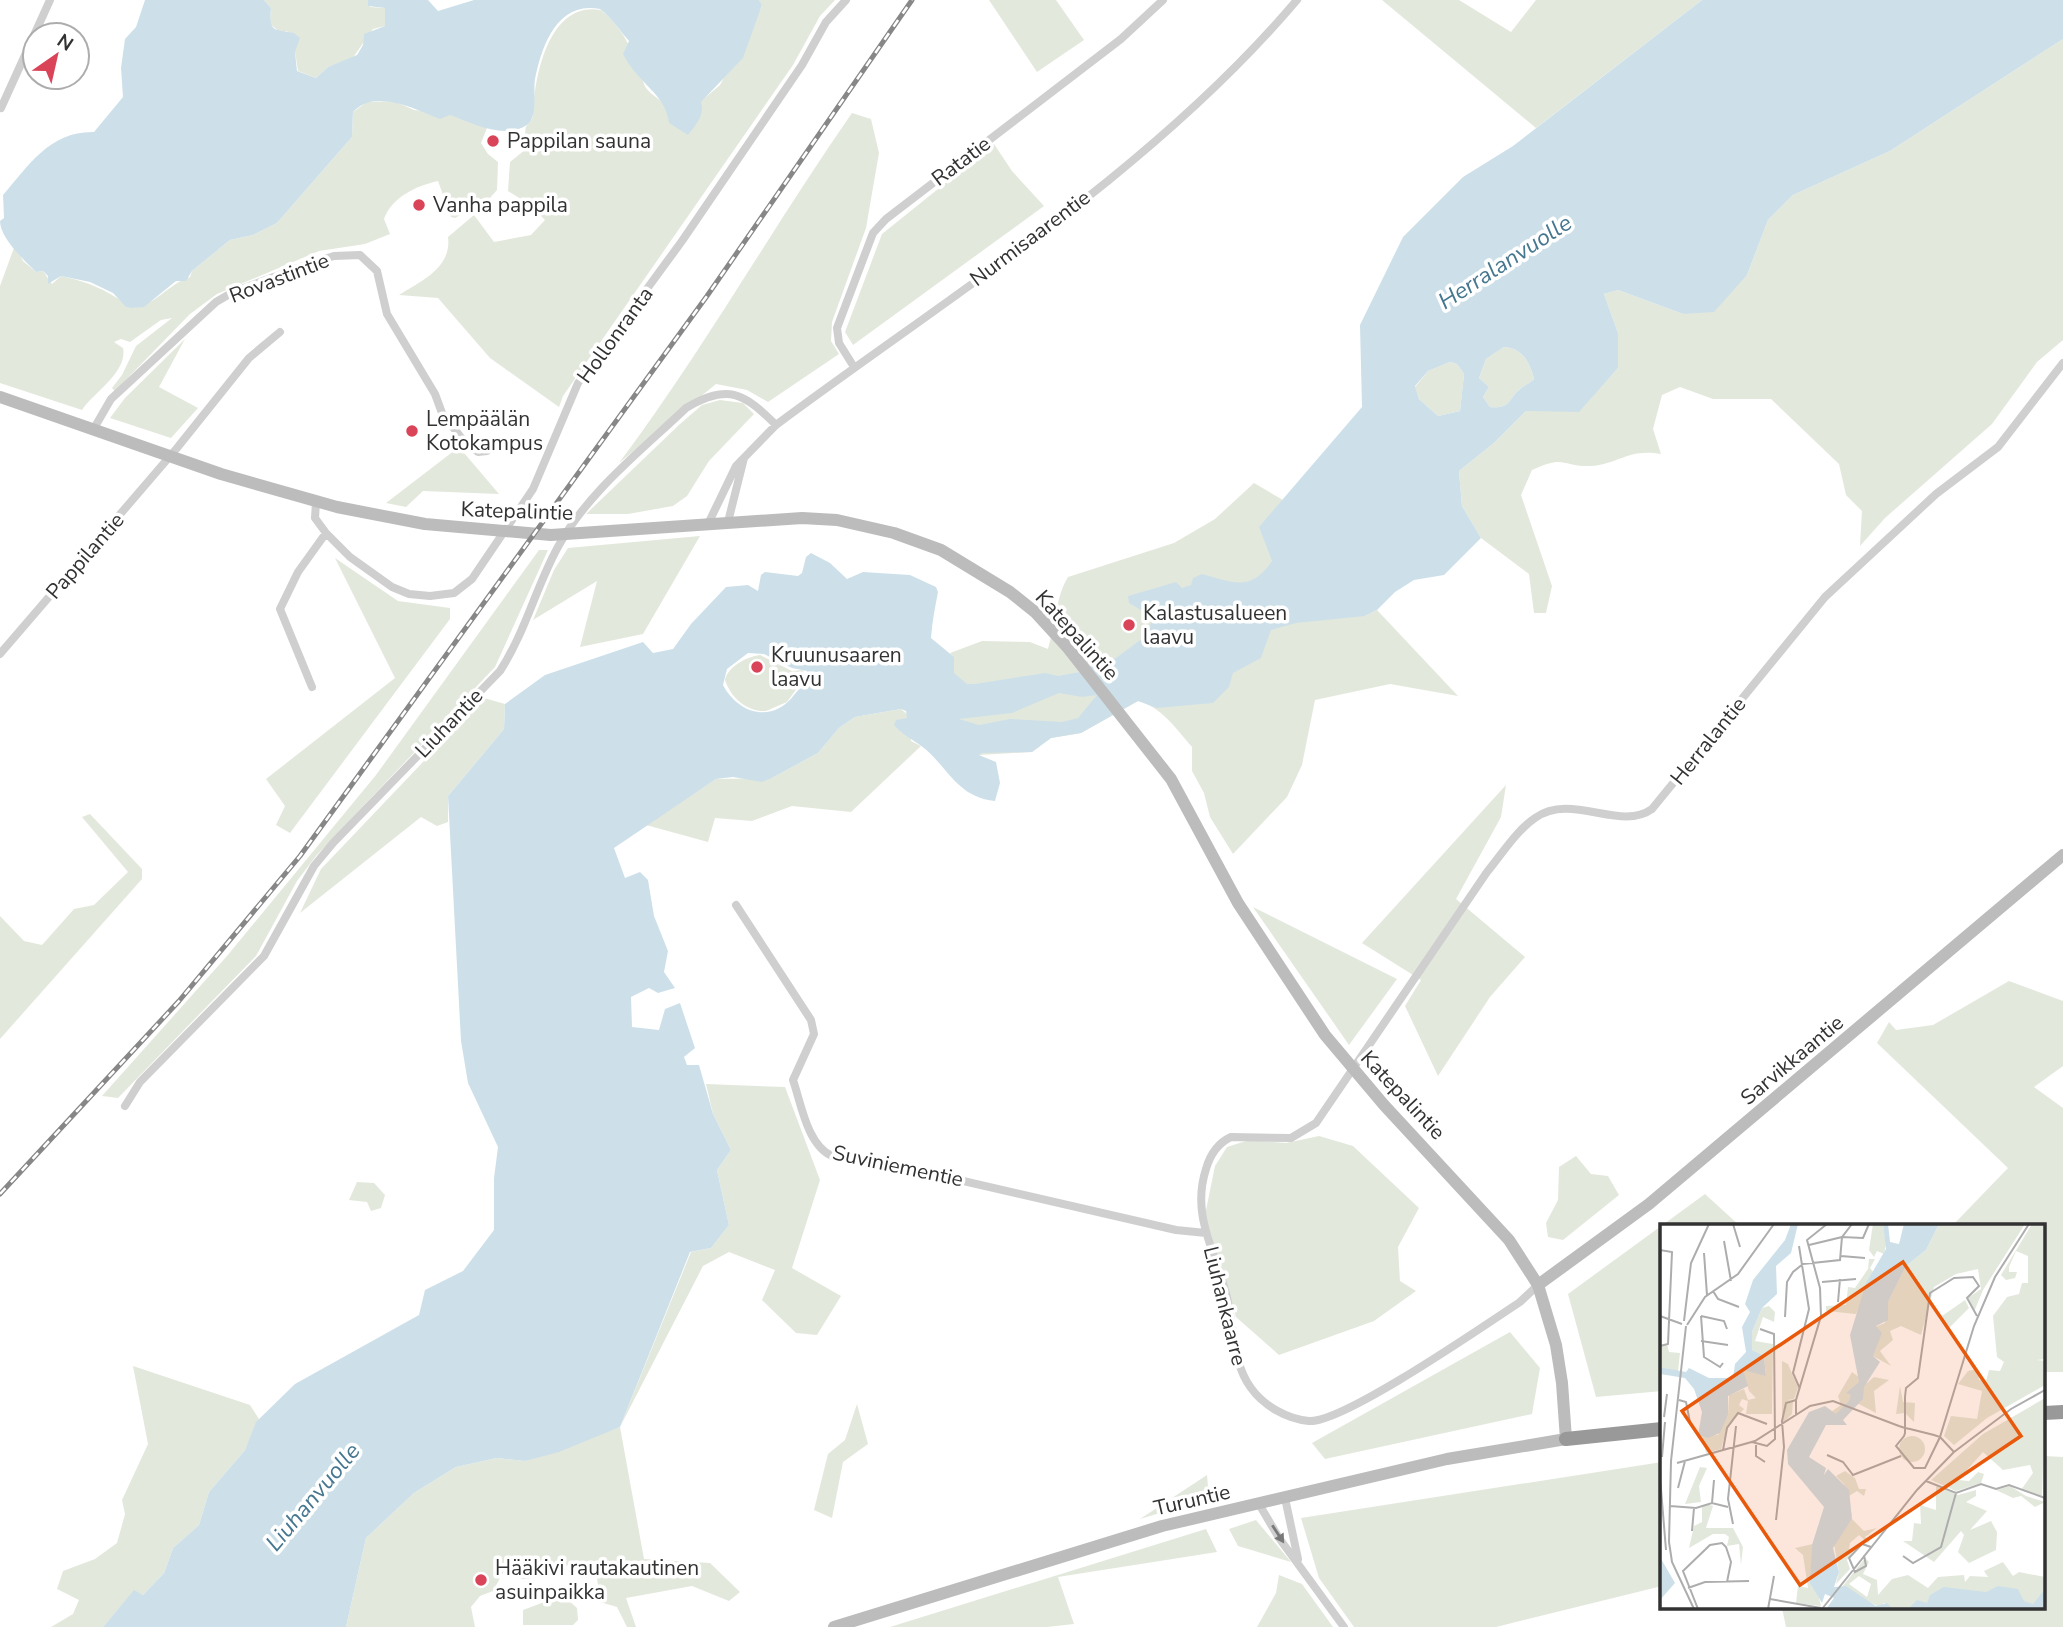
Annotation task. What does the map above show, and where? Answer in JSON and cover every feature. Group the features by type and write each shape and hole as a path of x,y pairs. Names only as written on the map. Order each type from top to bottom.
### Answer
{"highway":[{"path":"1566,1439 1660,1429"}],"street":[{"path":"1,108 50,0"},
{"name":"Hollonranta","path":"326,533 373,575 408,594 453,593 472,579 533,489 578,383 682,241 802,65 826,22 846,0"},
{"name":"Ratatie","path":"854,367 839,342 837,328 873,233 915,195 1121,39 1163,0"},
{"name":"Nurmisaarentie","path":"708,524 716,502 745,455 776,425 1037,234 1177,124 1227,78 1297,0"},
{"name":"Rovastintie","path":"93,430 106,404 216,302 253,284 314,262 348,254 360,255 377,271 387,314 435,394 442,413 466,444 478,452 487,451"},
{"name":"Pappilantie","path":"0,654 169,457 249,358 280,332"},
{"name":"Herralantie","path":"1353,1070 1487,872 1526,827 1551,810 1569,807 1633,817 1652,809 1825,597 1927,502 1998,447 2063,363"},
{"name":"Liuhantie","path":"125,1106 140,1082 264,956 314,866 333,843 500,671 515,648 558,546 596,494 686,408 704,397 728,392 741,396 776,425"},
{"name":"Katepalintie","path":"0,397 169,457 316,502 414,523 551,535 802,517 837,520 918,541 964,563 1010,592 1035,612 1068,648 1141,737 1171,779 1238,903 1288,983 1353,1070 1509,1240 1538,1285 1556,1345 1566,1439"},
{"path":"728,523 745,455"},
{"path":"312,687 280,609 298,572 326,533 315,518 316,502"},
{"name":"Sarvikkaantie","path":"1538,1285 1648,1204 2063,855"},
{"name":"Suviniementie","path":"736,905 811,1020 814,1034 793,1080 808,1126 821,1150 834,1157 881,1162 1176,1230 1206,1233"},
{"name":"Liuhankaarre","path":"1353,1070 1330,1107 1303,1134 1290,1138 1243,1136 1222,1141 1208,1163 1202,1181 1198,1203 1226,1292 1241,1373 1250,1387 1267,1405 1288,1416 1311,1421 1326,1420 1401,1377 1520,1302 1538,1285"},
{"name":"Turuntie","path":"834,1627 1162,1526 1447,1458 1566,1439"},
{"path":"1285,1497 1299,1562"},
{"path":"1259,1504 1279,1538 1344,1627"}],"shaded area":[{"path":"264,0 368,0 370,7 385,8 385,26 373,29 352,59 328,67 316,78 298,71 295,52 287,31 281,33 270,24 271,8"},
{"path":"759,0 835,0 820,16 793,65 563,396 559,407 490,358 438,298 399,295 425,279 440,265 448,248 448,237 474,215 494,242 531,235 545,220 529,204 508,191 510,162 526,149 525,129 533,116 540,65 556,31 567,18 582,10 601,10 608,16 628,43 646,88 668,110 700,102 720,85 762,6"},
{"path":"989,0 1056,0 1084,40 1037,72"},
{"path":"1382,0 1459,0 1511,32 1536,0 1702,0 1536,128"},
{"path":"2063,39 2063,340 2037,362 1992,424 1885,518 1860,546 1862,511 1846,495 1839,464 1771,399 1713,399 1680,387 1662,395 1653,429 1661,454 1640,453 1591,466 1558,462 1532,470 1521,495 1552,586 1546,613 1534,613 1529,574 1481,538 1462,506 1459,471 1494,443 1526,411 1579,411 1618,368 1618,333 1604,294 1618,290 1683,314 1747,275 1768,220 1793,195 1890,151"},
{"path":"394,101 414,110 450,114 487,128 481,143 488,154 498,162 497,190 489,199 455,218 451,217 438,181 413,189 388,211 384,219 390,234 365,244 319,251 217,294 190,314 115,391 112,388 122,375 136,346 172,318 161,320 130,342 121,339 114,342 123,348 120,365 82,410 0,383 0,286 15,245 23,261 36,272 43,271 52,284 61,276 98,288 132,308 148,303 190,277 192,271 230,240 253,235 277,223 352,137 353,112 367,102"},
{"path":"852,113 871,119 879,153 866,228 832,322 831,341 839,354 768,402 747,390 716,384 619,463 680,377"},
{"path":"994,144 1012,171 1044,206 853,345 845,332 882,234"},
{"path":"185,339 159,387 198,408 171,438 110,418 125,398"},
{"path":"1504,347 1516,350 1524,357 1534,379 1521,388 1506,405 1490,407 1483,397 1489,387 1479,378 1486,359"},
{"path":"1450,362 1457,364 1464,374 1460,411 1438,416 1419,399 1415,387 1428,371"},
{"path":"720,400 743,403 754,414 709,461 687,496 673,506 628,514 586,514 702,405"},
{"path":"459,447 499,494 423,491 406,507 386,503"},
{"path":"1254,483 1283,500 1365,616 1377,610 1458,696 1390,684 1315,700 1302,765 1287,797 1233,854 1210,817 1204,793 1192,771 1192,747 1168,720 1147,704 1138,701 1081,733 1051,738 1032,752 979,755 947,717 954,658 950,653 982,641 1030,642 1048,649 1058,602 1068,577 1174,543 1215,519"},
{"path":"700,536 643,634 580,647 597,581 533,620 554,570 568,548"},
{"path":"539,550 548,550 495,667 316,856 297,881 256,956 118,1098 102,1096 227,956 376,775"},
{"path":"335,558 398,601 450,608 450,619 290,833 276,825 285,806 266,779 395,678"},
{"path":"760,655 792,671 803,670 805,677 787,702 766,711 752,709 741,703 731,693 725,680 730,670 739,663"},
{"path":"484,698 505,704 504,729 448,796 448,822 437,826 421,817 300,913 321,869"},
{"path":"901,709 908,715 911,741 921,746 851,812 792,806 752,821 715,818 708,842 646,825 716,779 772,778 818,753 839,728 855,717"},
{"path":"1506,785 1501,817 1456,899 1525,957 1490,997 1438,1076 1405,1006 1421,980 1362,943"},
{"path":"90,814 142,869 142,879 0,1039 0,916 24,941 42,945 74,909 94,905 128,872 82,817"},
{"path":"1253,907 1397,979 1349,1045"},
{"path":"2009,981 2063,1001 2063,1066 2034,1087 2063,1108 2063,1372 2046,1372 2046,1224 1954,1224 2008,1168 1877,1043 1889,1022 1896,1030 1933,1025"},
{"path":"706,1084 785,1087 820,1180 792,1268 841,1296 817,1335 796,1333 762,1300 775,1270 729,1252 703,1266 620,1427 691,1252 711,1248 729,1225 717,1170 731,1150 713,1114"},
{"path":"1319,1136 1353,1146 1419,1208 1398,1247 1400,1281 1416,1291 1374,1321 1279,1355 1236,1317 1205,1215 1215,1166 1227,1147 1249,1140 1286,1143"},
{"path":"1576,1156 1591,1174 1608,1176 1619,1195 1563,1240 1548,1237 1546,1223 1558,1200 1559,1167"},
{"path":"357,1182 374,1183 385,1195 381,1208 371,1211 367,1202 349,1200"},
{"path":"1705,1194 1738,1224 1664,1224"},
{"path":"1660,1227 1660,1391 1596,1397 1568,1294"},
{"path":"1510,1332 1540,1368 1532,1414 1325,1459 1312,1443"},
{"path":"133,1366 250,1405 259,1419 245,1450 209,1492 199,1525 173,1548 164,1573 143,1595 134,1591 103,1627 51,1627 73,1614 79,1600 57,1589 63,1571 95,1559 117,1543 125,1514 122,1500 148,1444"},
{"path":"857,1404 868,1444 843,1462 832,1518 814,1510 828,1454 845,1440"},
{"path":"620,1427 644,1559 710,1563 740,1592 729,1601 692,1586 626,1598 636,1627 627,1627 617,1607 600,1602 595,1562 571,1563 551,1576 523,1579 511,1576 512,1564 505,1569 493,1591 480,1596 471,1607 475,1627 346,1627 366,1538 414,1493 456,1467 497,1458 525,1461"},
{"path":"2046,1456 2063,1457 2063,1627 1786,1627 1782,1610 2046,1610"},
{"path":"1660,1462 1660,1586 1496,1627 1354,1627 1319,1578 1301,1518"},
{"path":"1207,1475 1209,1498 1140,1519"},
{"path":"1256,1520 1291,1562 1238,1546 1229,1529"},
{"path":"1206,1529 1217,1552 1058,1577 1074,1624 1047,1627 890,1627"},
{"path":"1279,1575 1302,1584 1333,1627 1257,1627 1276,1593"},
{"path":"568,1600 577,1608 578,1620 573,1625 523,1625 523,1610 547,1601"}],"water":[{"path":"145,0 264,0 271,8 274,28 294,33 300,38 295,52 297,71 316,78 328,67 357,55 363,45 364,34 385,26 385,8 368,6 368,0 428,0 438,11 474,0 759,0 762,5 743,58 701,102 701,116 688,135 669,123 663,104 629,64 623,54 629,41 608,16 600,9 585,8 572,12 553,29 547,41 535,79 533,117 527,125 498,131 450,115 440,119 395,103 384,101 362,105 353,112 352,137 277,223 253,235 230,240 192,271 186,281 176,281 144,307 132,308 126,307 113,293 90,282 61,276 48,284 48,276 43,271 36,272 8,242 0,221 4,218 3,195 32,162 65,137 94,132 123,97 121,68 125,39 136,27"},
{"path":"1702,0 2063,0 2063,39 1890,151 1793,195 1768,220 1747,275 1714,312 1683,314 1618,290 1604,294 1618,333 1618,368 1579,412 1526,411 1494,443 1459,471 1462,506 1481,538 1444,575 1414,580 1395,592 1377,610 1365,616 1296,623 1271,630 1261,658 1233,673 1229,687 1213,703 1157,708 1138,701 1081,733 1051,738 1032,752 982,753 979,755 996,762 1000,783 995,801 981,798 961,787 929,753 903,734 894,725 896,720 907,718 906,711 901,709 855,717 839,728 818,753 762,782 733,777 716,779 614,848 625,878 640,872 648,880 654,916 668,951 664,972 675,988 658,993 649,988 631,997 632,1027 659,1030 665,1009 680,1003 695,1048 684,1057 687,1065 699,1065 713,1114 731,1150 717,1170 729,1225 711,1248 690,1252 620,1427 559,1452 525,1461 497,1458 456,1467 414,1493 366,1538 346,1627 103,1627 134,1590 143,1595 164,1573 173,1548 199,1525 209,1492 245,1450 256,1422 295,1384 419,1315 425,1290 463,1271 494,1230 494,1178 498,1147 468,1083 461,1041 448,796 504,729 505,704 545,675 643,642 653,653 673,649 691,624 726,587 748,585 758,591 761,575 765,572 798,576 802,573 806,557 811,553 830,563 847,579 863,572 910,575 936,587 938,592 931,638 954,657 954,673 967,684 1045,673 1058,676 1080,672 1091,665 1116,658 1147,635 1153,617 1129,603 1128,596 1176,582 1182,588 1191,585 1193,578 1202,574 1232,582 1248,581 1256,578 1272,561 1259,527 1362,407 1360,325 1403,237 1463,177 1513,146","holes":["1504,347 1516,350 1527,362 1534,379 1521,388 1506,405 1490,407 1483,397 1489,387 1479,378 1486,359","1450,362 1457,364 1464,374 1460,411 1438,416 1419,399 1415,386 1428,371","748,653 764,654 792,668 807,671 803,684 786,704 767,712 757,712 738,703 723,685 727,669","1059,693 1082,697 1097,695 1078,718 1062,722 1010,719 979,725 959,719 1012,713"]}],"railway":[{"path":"0,1194 179,1001 300,856 707,296 912,0"}],"place":[{"name":"Pappilan sauna","path":"493,141"},
{"name":"Vanha pappila","path":"419,205"},
{"name":"Lempäälän Kotokampus","path":"412,431"},
{"name":"Kalastusalueen laavu","path":"1129,625"},
{"name":"Kruunusaaren laavu","path":"757,667"},
{"name":"Hääkivi rautakautinen asuinpaikka","path":"481,1580"}],"water label":[{"name":"Herralanvuolle","path":"1505,262"},
{"name":"Liuhanvuolle","path":"313,1497"}]}
